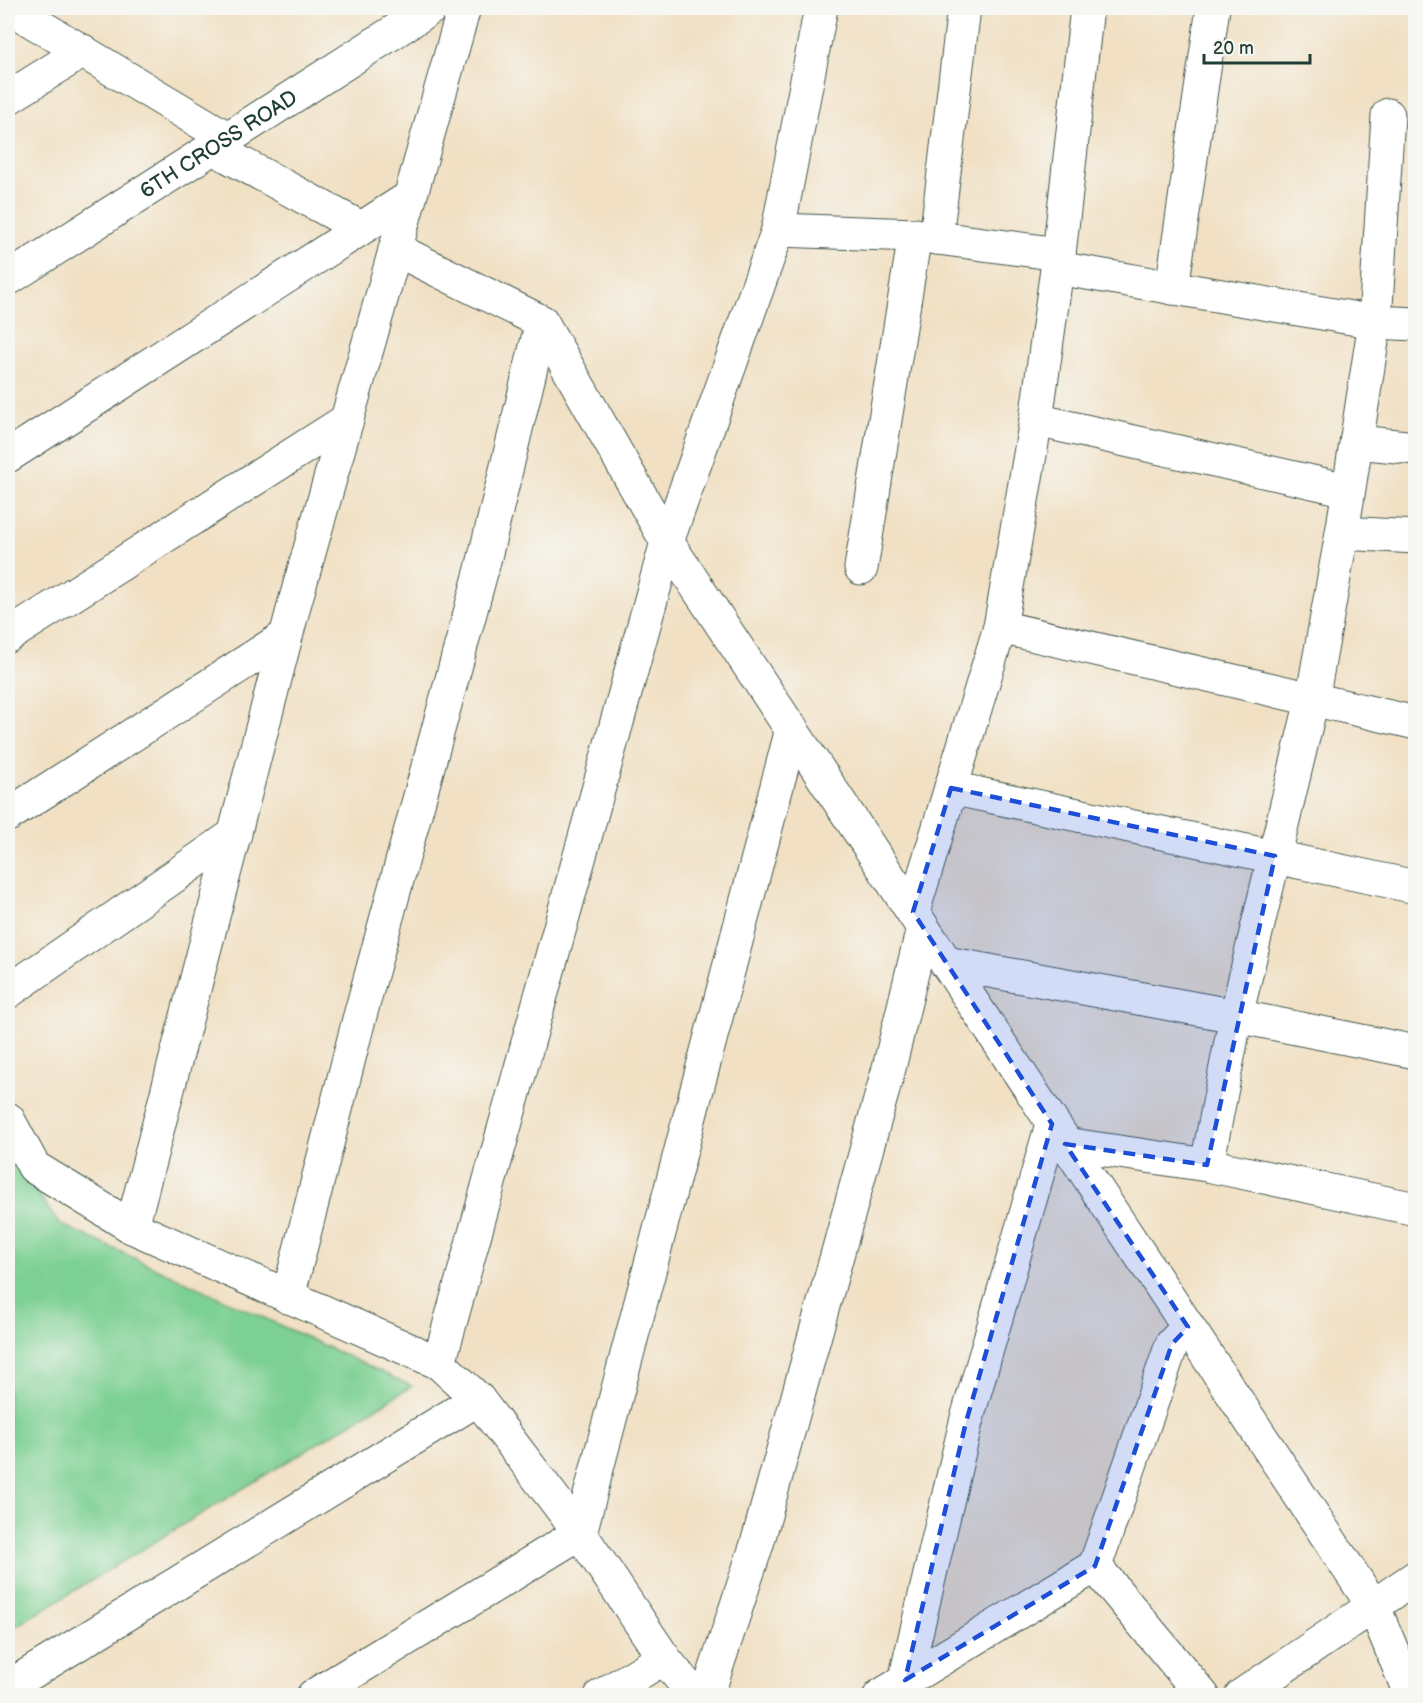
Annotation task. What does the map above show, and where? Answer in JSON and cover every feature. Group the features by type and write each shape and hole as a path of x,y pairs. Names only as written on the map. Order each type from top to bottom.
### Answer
{"street":[{"path":"10,8 83,51 220,143 361,228"},
{"name":"6TH CROSS ROAD","path":"8,279 431,8"},
{"path":"132,1227 286,636 464,8"},
{"path":"439,1363 667,542 778,230 821,8"},
{"path":"861,568 925,237 964,8"},
{"path":"707,1695 757,1544 889,1068 918,920 951,788 1000,627 1036,420 1058,261 1087,8"},
{"path":"1172,288 1213,8"},
{"path":"8,98 83,51"},
{"path":"1207,1165 1236,1016 1312,700 1342,533 1375,322 1388,115"},
{"path":"8,456 410,197"},
{"path":"778,230 925,237 1058,261 1172,288 1375,322 1416,324"},
{"path":"395,249 542,322 667,542 1374,1607 1411,1695"},
{"path":"288,1297 358,1023 482,569 542,322"},
{"path":"8,636 347,420"},
{"path":"1036,420 1348,490"},
{"path":"1357,442 1416,448"},
{"path":"1342,533 1416,537"},
{"path":"1000,627 1416,723"},
{"path":"8,815 286,636"},
{"path":"313,1695 580,1533 792,729"},
{"path":"951,788 1416,887"},
{"path":"8,992 235,834"},
{"path":"946,963 1236,1016 1416,1052"},
{"path":"8,1119 34,1167 132,1227 439,1363 478,1399 580,1533 664,1658 695,1695"},
{"path":"1058,1134 1416,1209"},
{"path":"893,1688 966,1422 1058,1134"},
{"path":"893,1688 1095,1566 1172,1344 1188,1327"},
{"path":"8,1688 478,1399"},
{"path":"1095,1566 1203,1695"},
{"path":"1241,1695 1416,1577"},
{"path":"601,1695 664,1658"}],"highlighted area":[{"path":"951,788 1275,856 1207,1165 1065,1144 1188,1327 1172,1344 1095,1566 905,1680 966,1422 1052,1124 913,912"}],"green space":[{"path":"8,1148 58,1223 412,1386 8,1631"}]}
